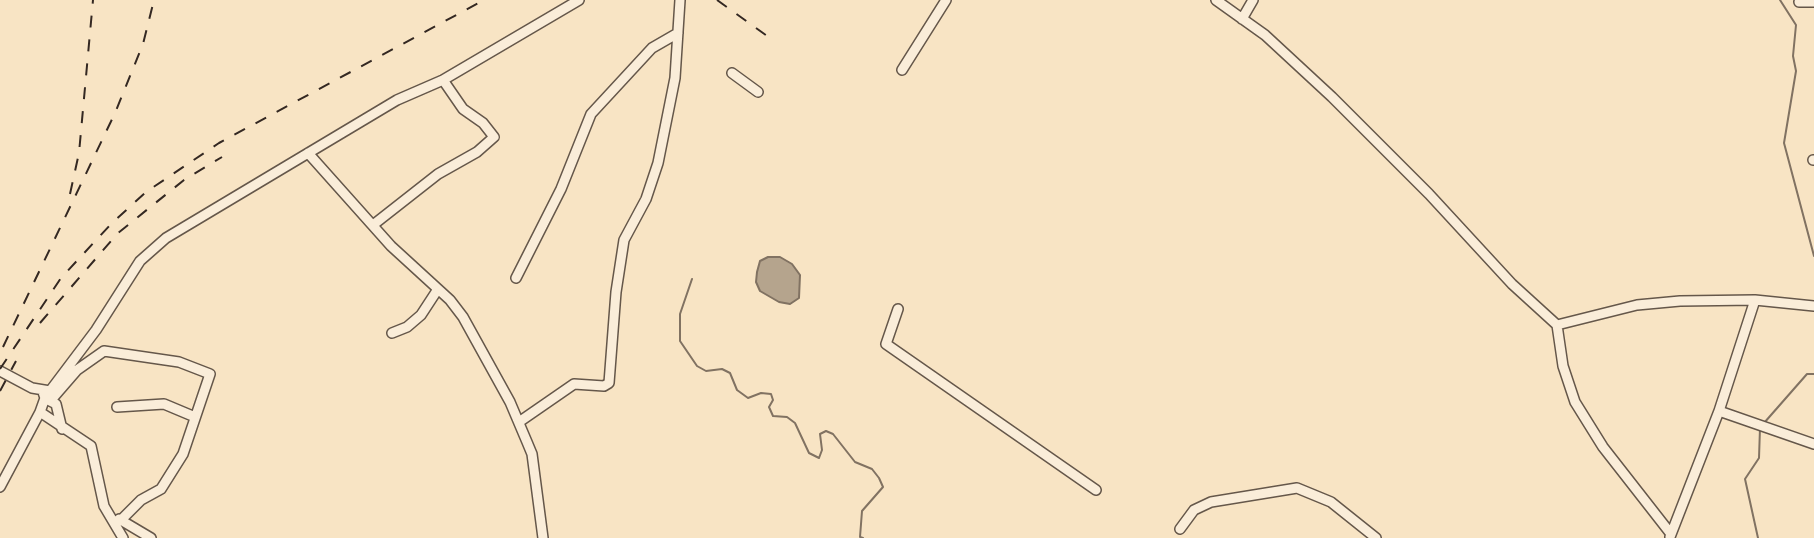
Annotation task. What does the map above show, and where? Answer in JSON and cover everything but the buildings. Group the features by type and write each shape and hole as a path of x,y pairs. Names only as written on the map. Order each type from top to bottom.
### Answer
{"street":[{"path":"0,487 46,397 96,330 140,261 150,250 197,218 397,100 443,80 579,0"},
{"path":"519,422 574,384 604,386 609,383 616,292 624,240 646,199 658,163 675,78 680,0"},
{"path":"902,70 946,0"},
{"path":"1216,0 1242,19 1332,97 1429,194 1512,284 1557,325 1563,366 1575,402 1603,447 1670,536"},
{"path":"1242,19 1253,0"},
{"path":"1799,2 1814,2"},
{"path":"516,278 561,189 591,114 652,48 678,33"},
{"path":"732,73 758,92"},
{"path":"373,225 438,174 477,152 494,137 483,123 463,109 443,80"},
{"path":"308,153 373,225 463,317 519,422 532,454 543,538"},
{"path":"392,334 407,327 421,314 438,289"},
{"path":"1557,325 1637,305 1679,301 1755,300 1813,306"},
{"path":"1670,536 1719,411 1755,300"},
{"path":"898,309 886,344 1096,490"},
{"path":"46,397 104,351 113,350 179,362 210,374 183,454 161,489 141,500 122,519"},
{"path":"0,371 56,404 62,429"},
{"path":"117,407 164,404 195,417"},
{"path":"1719,411 1814,444"},
{"path":"40,412 91,446 110,519 123,538"},
{"path":"1180,529 1194,510 1211,502 1297,488 1331,502 1376,538"},
{"path":"110,519 122,519 151,538"}],"shaded area":[{"path":"768,257 780,257 792,264 800,275 799,298 790,304 779,302 760,291 756,282 757,272 760,261"}],"waterway":[{"path":"1780,0 1796,25 1793,56 1796,71 1784,143 1814,256"},
{"path":"692,279 680,314 680,341 697,366 706,371 722,369 730,373 737,390 748,398 761,393 771,394 773,400 769,407 773,416 787,417 795,423 809,453 819,458 822,450 820,434 826,431 833,434 855,462 872,469 879,478 883,487 862,511 860,537 863,538"},
{"path":"1764,423 1807,374 1814,374"},
{"path":"1758,538 1745,479 1759,458 1760,428"}],"railway":[{"path":"70,194 79,153 93,0"},
{"path":"3,347 115,113 143,44 154,0"},
{"path":"0,369 61,278 111,224 146,192 219,143 484,0"},
{"path":"717,0 770,38"},
{"path":"40,323 118,233 184,180 222,157"},
{"path":"0,391 16,361"}]}
